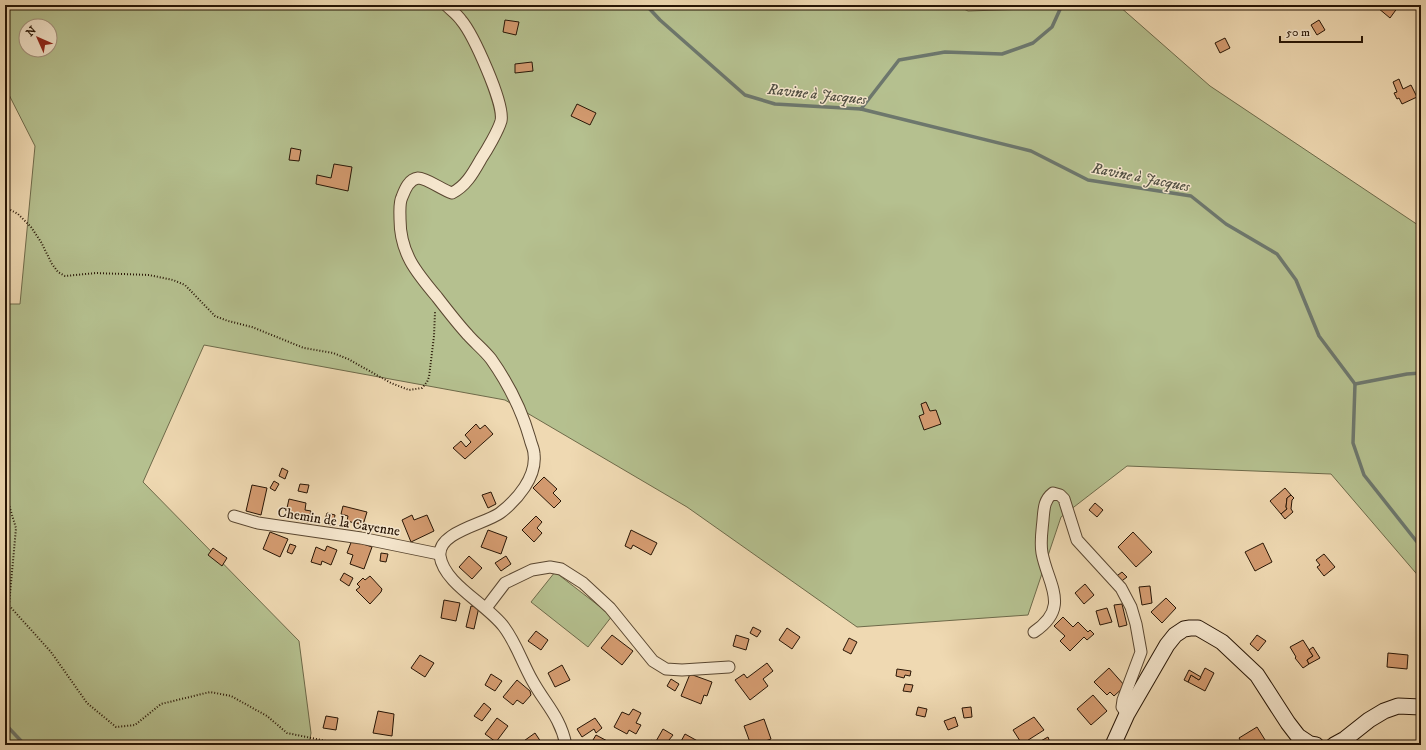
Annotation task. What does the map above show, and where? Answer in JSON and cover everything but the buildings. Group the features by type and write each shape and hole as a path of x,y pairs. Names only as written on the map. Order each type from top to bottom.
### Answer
{"main road":[{"path":"1113,745 1126,714 1167,645 1175,635 1184,629 1198,628 1222,642 1257,675 1298,736 1310,744 1316,745"},
{"path":"1334,745 1345,739 1384,711 1398,706 1421,707"}],"street":[{"path":"446,5 460,18 471,34 499,99 501,120 477,167 460,189 452,193 444,191 421,178 413,179 407,185 400,200 400,228 407,257 413,268 461,327 490,359 514,397 525,423 534,454 533,470 524,488 513,501 499,513 454,534 444,542 439,554 450,578 486,608 503,626 512,639 533,682 559,721 566,745"},
{"path":"1034,632 1044,626 1051,616 1054,604 1055,592 1042,553 1041,539 1044,504 1048,497 1053,493 1060,495 1064,499 1077,540 1121,588 1131,607 1141,652 1123,700 1122,706 1126,714"},
{"name":"Chemin de la Cayenne","path":"234,516 258,523 361,538 439,554"},
{"path":"486,608 505,583 532,570 550,567 562,569 584,583 610,608 653,662 666,669 682,670 729,667"}],"path":[{"path":"5,206 18,214 31,227 41,242 52,264 58,272 65,276 96,273 149,275 173,280 185,285 215,316 252,327 304,348 333,353 348,359 391,383 410,390 422,388 429,377 434,336 434,312 438,299"},
{"path":"5,492 16,528 9,605"},
{"path":"5,601 51,652 86,703 116,727 135,725 160,704 210,692 231,696 267,716 287,732 326,741"}],"green space":[{"path":"5,5 956,5 968,11 1119,6 1210,86 1421,227 1421,579 1331,474 1127,466 1061,517 1028,615 857,627 687,507 505,400 204,345 143,482 299,641 311,733 309,745 5,745 5,304 20,304 35,146 5,87"},
{"path":"555,572 612,616 588,647 531,602"}],"waterway":[{"name":"Ravine à Jacques","path":"646,5 660,20 745,95 775,104 861,109 1031,151 1088,180 1191,196 1226,224 1277,254 1296,280 1319,336 1355,384 1353,443 1364,475 1421,547"},
{"path":"861,109 899,60 945,52 1002,54 1033,43 1052,27 1062,5"},
{"path":"1355,384 1407,374 1421,373"},
{"path":"5,724 25,745"}]}
